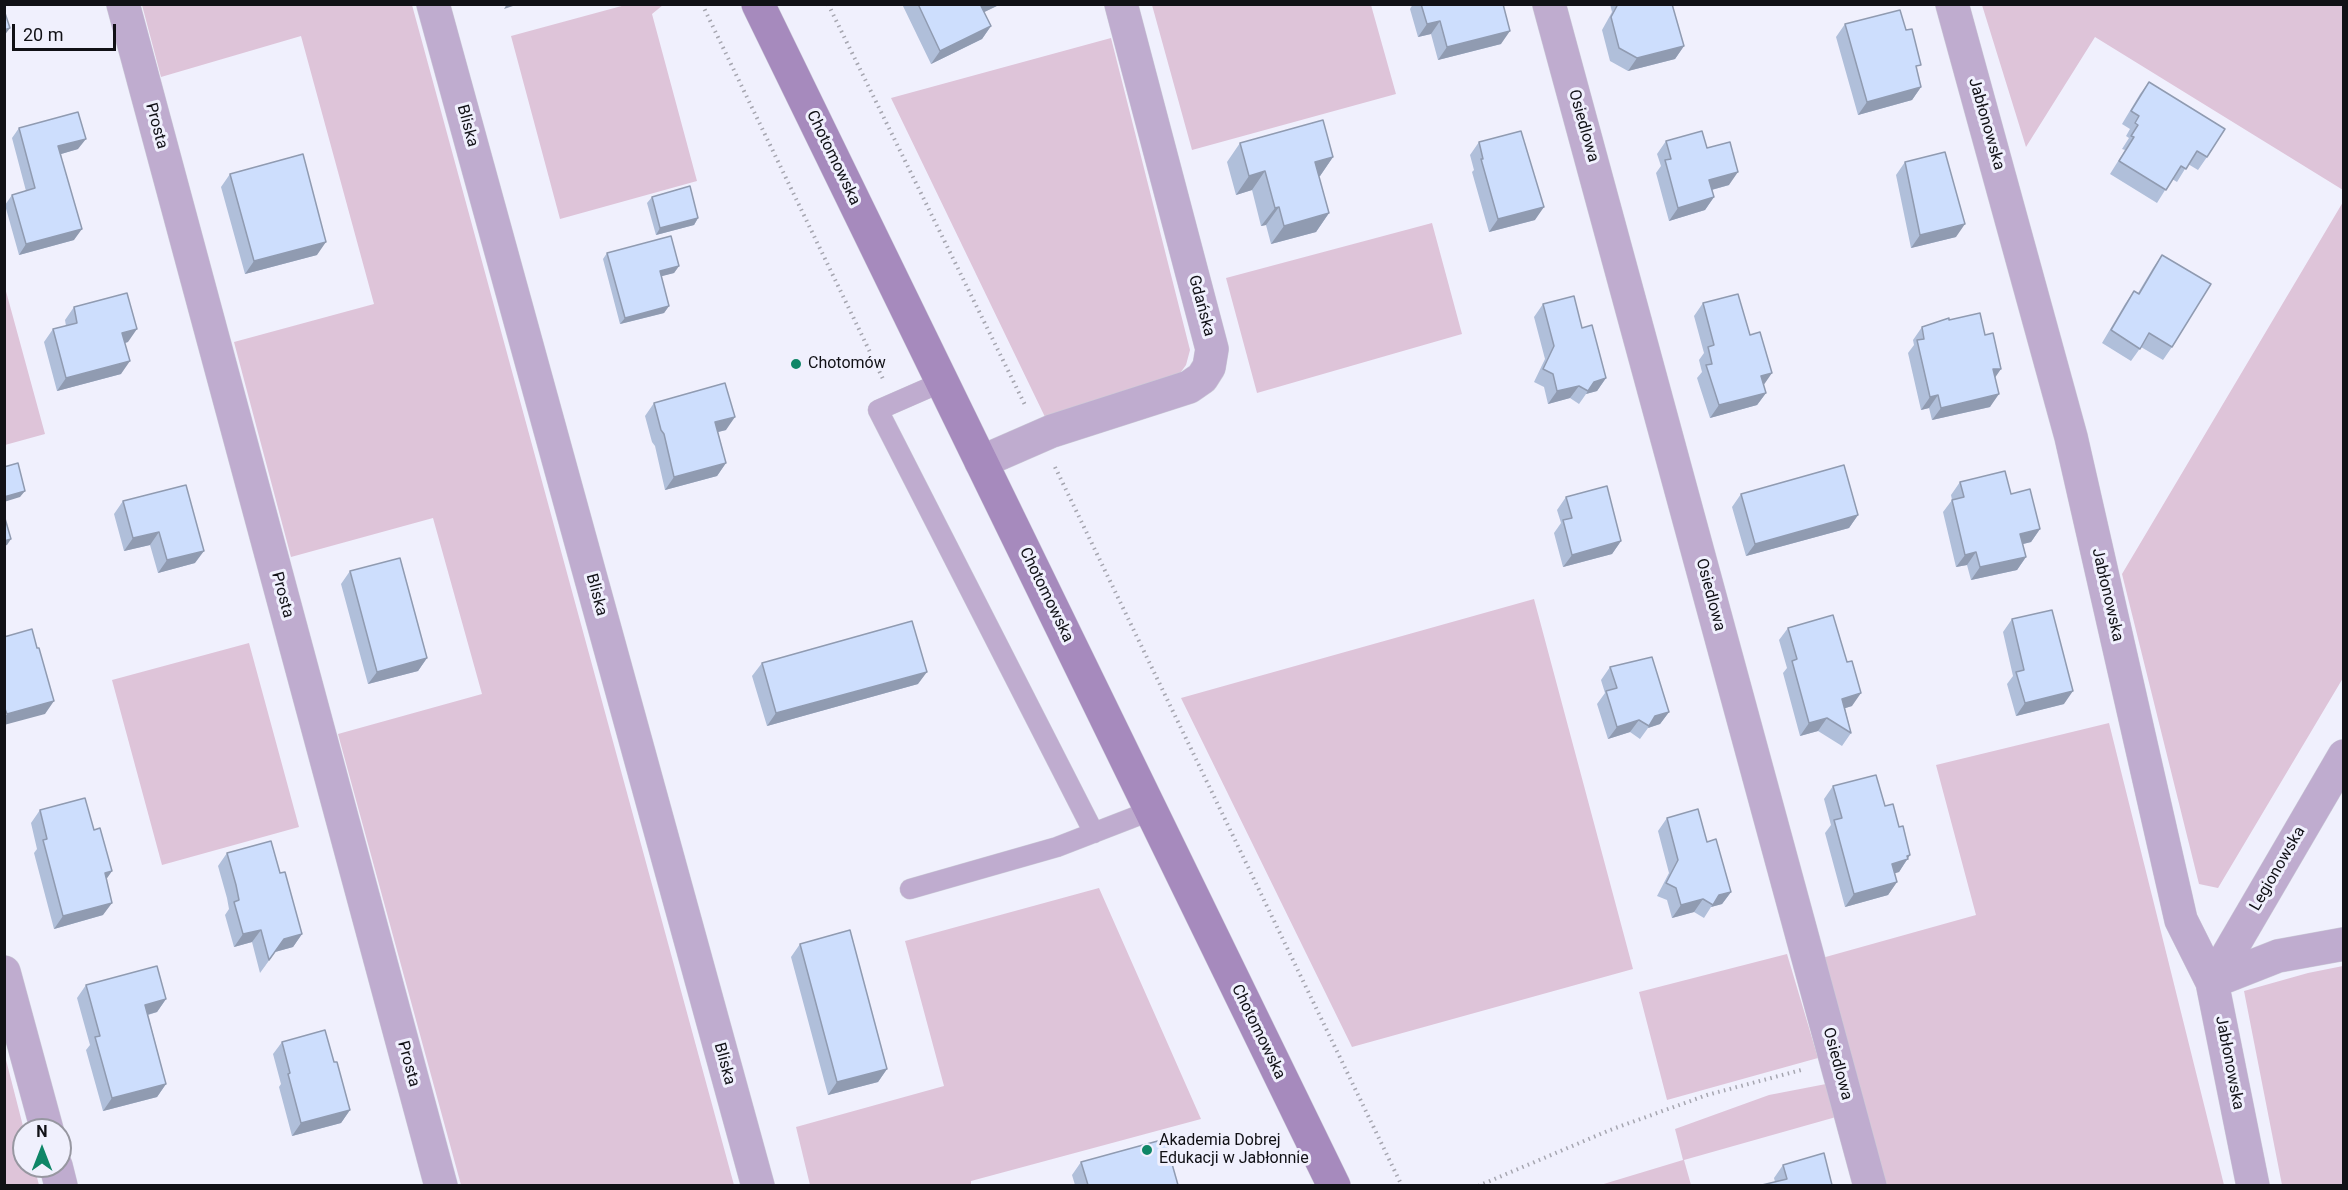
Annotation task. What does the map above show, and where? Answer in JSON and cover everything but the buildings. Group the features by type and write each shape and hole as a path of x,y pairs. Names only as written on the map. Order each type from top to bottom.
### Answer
{"street":[{"name":"Prosta","path":"123,4 441,1185"},
{"name":"Bliska","path":"433,4 758,1185"},
{"name":"Chotomowska","path":"758,4 1334,1185"},
{"name":"Gdańska","path":"981,462 1040,436 1189,387 1202,378 1209,367 1212,349 1120,4"},
{"name":"Osiedlowa","path":"1549,4 1870,1185"},
{"name":"Jabłonowska","path":"1952,4 2071,437 2181,920 2212,982 2253,1185"},
{"name":"Legionowska","path":"2212,982 2343,756"},
{"path":"2212,982 2278,956 2343,944"},
{"path":"4,972 43,1118"}],"lane":[{"path":"942,382 878,410 1094,833"},
{"path":"910,889 1057,847 1150,811"}],"path":[{"path":"828,4 1040,436 1402,1185"},
{"path":"1478,1185 1610,1130 1707,1095 1837,1061"}],"shaded area":[{"path":"629,4 663,5 652,14 697,181 560,219 511,36"},
{"path":"142,5 412,5 734,1185 461,1185 338,734 482,694 433,518 291,557 234,342 374,304 301,36 161,77"},
{"path":"1152,5 1371,5 1396,94 1192,150"},
{"path":"1982,5 2343,5 2343,190 2095,37 2026,147"},
{"path":"1111,38 1190,350 1186,365 1178,376 1046,419 891,98"},
{"path":"2343,202 2343,678 2218,888 2199,884 2122,574"},
{"path":"1432,223 1462,334 1257,393 1226,278"},
{"path":"4,284 45,434 5,445 4,445"},
{"path":"1534,599 1633,969 1352,1047 1181,698"},
{"path":"249,643 299,827 162,865 112,680"},
{"path":"2109,723 2224,1185 1886,1185 1822,958 1976,915 1936,765"},
{"path":"1099,888 1201,1119 971,1181 971,1185 810,1185 796,1127 944,1086 905,941"},
{"path":"1787,954 1818,1058 1667,1100 1639,992"},
{"path":"2343,966 2343,1185 2282,1185 2244,991"},
{"path":"5,1056 21,1118 12,1118 12,1178 37,1178 39,1185 5,1185"},
{"path":"1826,1084 1836,1117 1684,1160 1691,1185 1597,1186 1683,1160 1675,1129 1769,1095"}],"place":[{"name":"Chotomów","path":"796,364"},
{"name":"Akademia Dobrej Edukacji w Jabłonnie","path":"1147,1150"}]}
